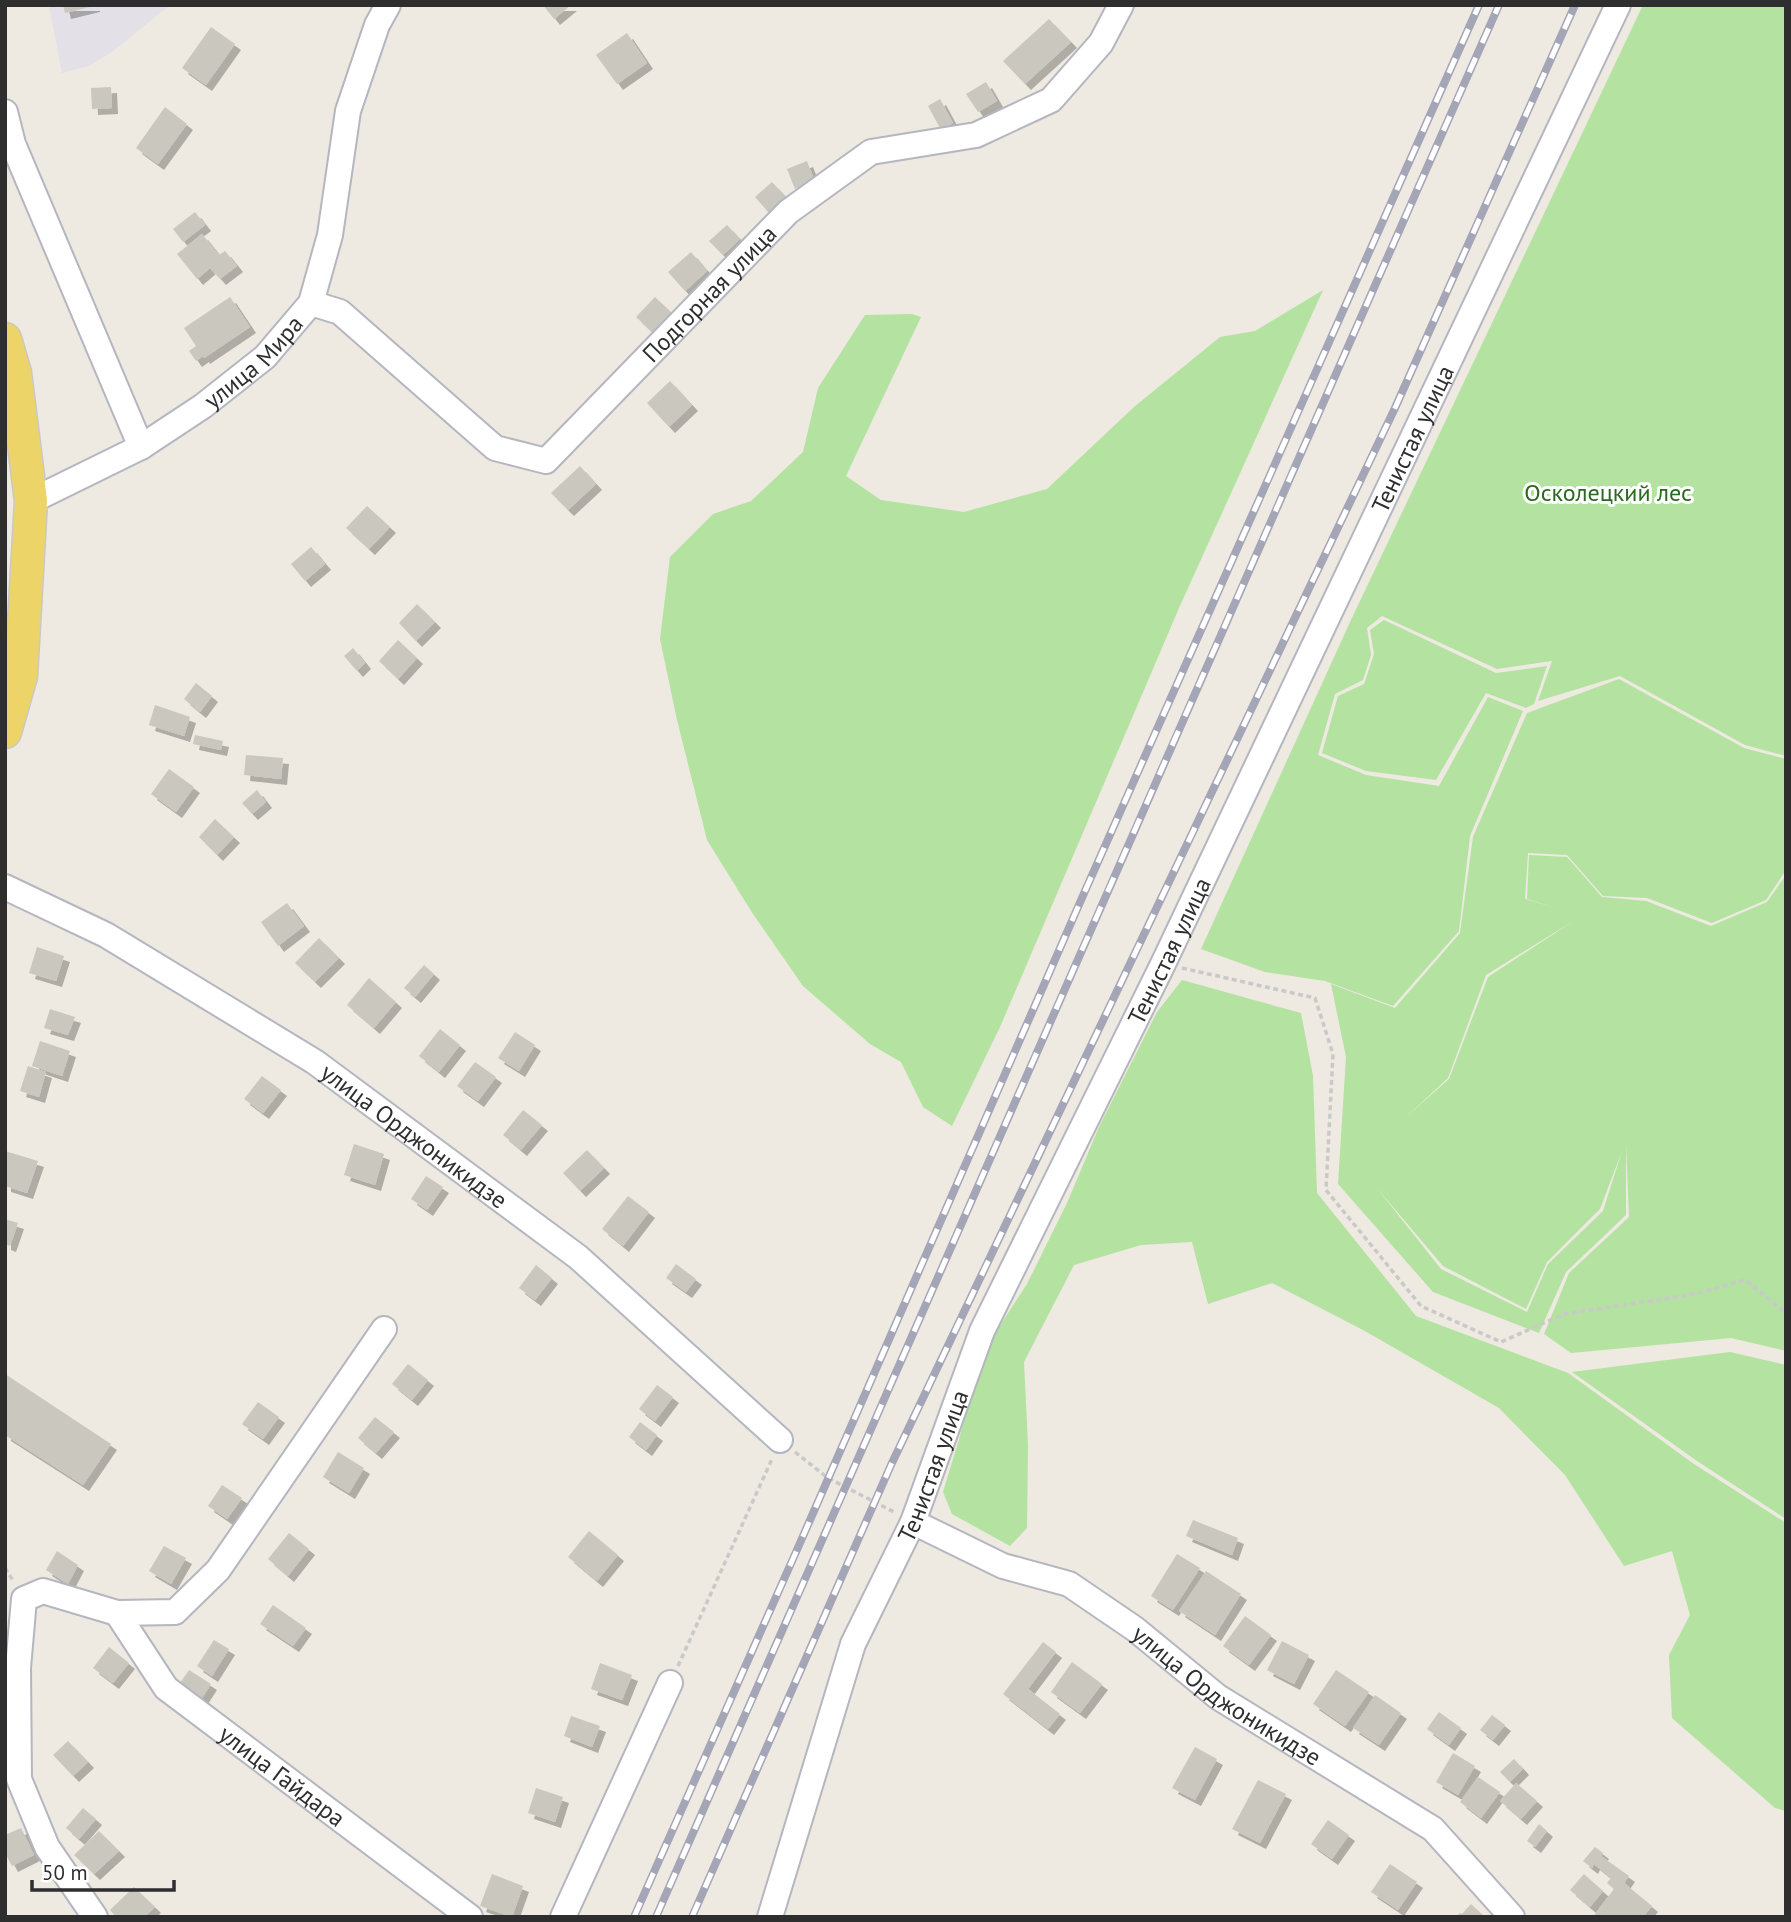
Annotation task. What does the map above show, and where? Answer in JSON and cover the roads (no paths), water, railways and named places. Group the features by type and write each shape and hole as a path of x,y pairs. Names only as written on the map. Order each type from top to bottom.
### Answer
{"main road":[{"path":"5,339 15,373 31,501 5,732"}],"street":[{"name":"улица Мира","path":"31,501 141,447 203,406 265,357 312,303 330,235 348,111 377,24 388,5"},
{"name":"Подгорная улица","path":"312,303 340,312 495,448 546,461 788,212 871,152 976,135 1051,100 1101,43 1121,5"},
{"name":"Тенистая улица","path":"770,1917 853,1644 913,1522 982,1331 1163,964 1618,5"},
{"path":"5,112 13,144 141,447"},
{"name":"улица Орджоникидзе","path":"5,887 106,934 315,1062 578,1257 780,1440"},
{"path":"95,1917 47,1847 19,1779 18,1668 24,1599 43,1591 117,1612 175,1612 218,1570 384,1329"},
{"name":"улица Орджоникидзе","path":"913,1522 1003,1566 1069,1584 1135,1629 1218,1697 1433,1829 1512,1917"},
{"name":"улица Гайдара","path":"117,1612 166,1688 470,1917"},
{"path":"563,1917 670,1683"}],"railway":[{"path":"634,1917 1085,891 1479,5"},
{"path":"656,1917 1499,5"},
{"path":"692,1917 891,1465 1395,408 1575,5"}],"park label":[{"name":"Осколецкий лес","path":"1608,492"}]}
